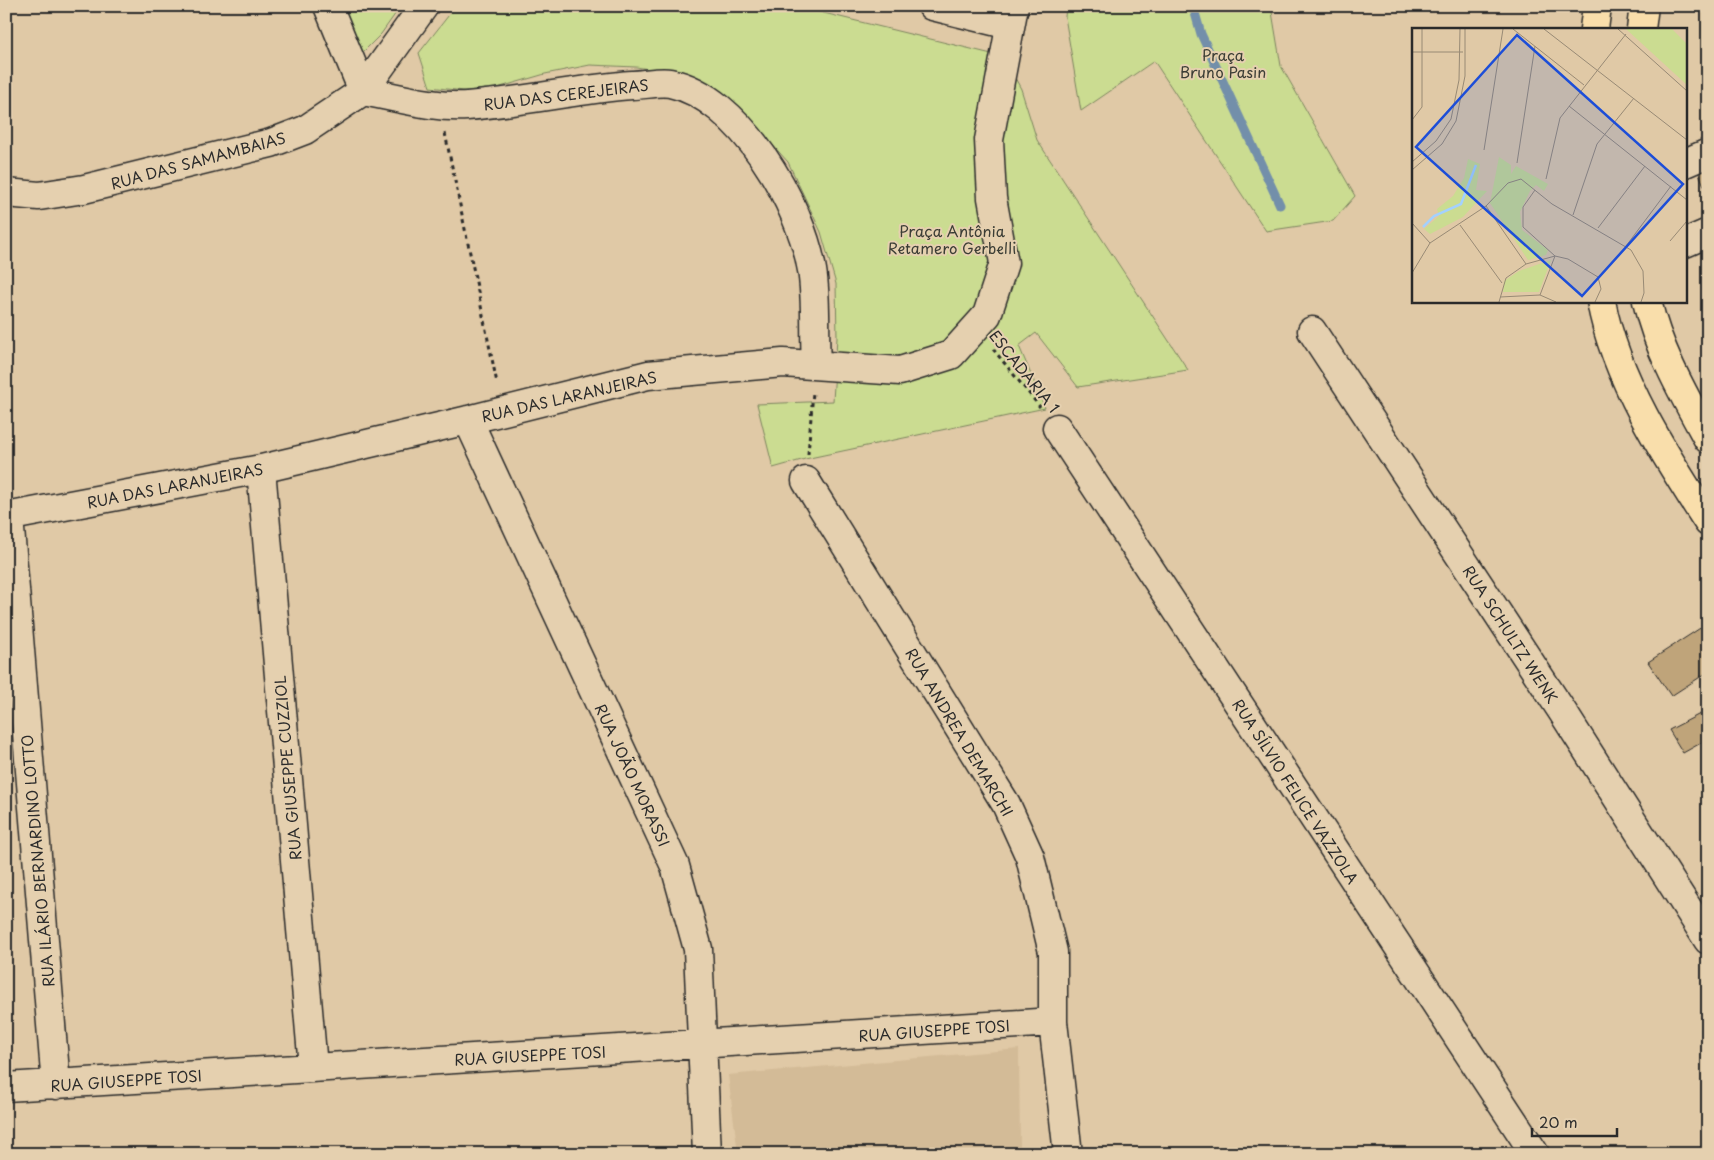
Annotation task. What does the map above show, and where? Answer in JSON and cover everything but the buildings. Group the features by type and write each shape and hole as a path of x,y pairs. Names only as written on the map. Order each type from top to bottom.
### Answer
{"main road":[{"path":"1594,28 1597,6"},
{"path":"1641,28 1644,6"},
{"path":"1601,302 1618,358 1636,397 1670,461 1708,522"},
{"path":"1647,302 1657,336 1672,370 1708,439"}],"street":[{"path":"328,6 363,90"},
{"name":"RUA DAS SAMAMBAIAS","path":"6,193 39,196 84,190 271,143 305,130 363,90 412,26 424,6"},
{"path":"932,6 1012,16"},
{"name":"RUA DAS LARANJEIRAS","path":"8,517 261,469 648,375 783,363 900,371 952,355 987,315 1004,264 992,198 989,140 1012,16"},
{"name":"RUA DAS CEREJEIRAS","path":"363,90 439,105 466,106 612,87 668,83 694,91 710,101 738,126 771,166 795,212 812,270 816,364"},
{"path":"1686,163 1708,153"},
{"path":"1686,243 1708,233"},
{"name":"RUA SCHULTZ WENK","path":"1312,331 1562,712 1708,940"},
{"name":"RUA JOÃO MORASSI","path":"468,420 675,866 698,949 707,1154"},
{"name":"RUA SÍLVIO FELICE VAZZOLA","path":"1057,428 1535,1154"},
{"name":"RUA GIUSEPPE CUZZIOL","path":"261,469 313,1067"},
{"name":"RUA ANDREA DEMARCHI","path":"806,481 1006,804 1030,857 1044,906 1053,952 1053,1022 1068,1154"},
{"name":"RUA ILÁRIO BERNARDINO LOTTO","path":"8,517 56,1085"},
{"name":"RUA GIUSEPPE TOSI","path":"6,1087 1053,1022"}],"path":[{"path":"439,105 502,410"},
{"name":"ESCADARIA 1","path":"976,327 1057,428"},
{"path":"806,481 816,364"}],"shaded area":[{"path":"1019,1049 1020,1152 738,1154 728,1075"}],"green space":[{"path":"340,6 401,6 381,34 363,52 348,29"},
{"name":"Praça Antônia Retamero Gerbelli","path":"456,6 795,6 1004,57 1021,89 1037,140 1188,370 1078,387 1036,333 1019,346 1045,408 805,459 773,468 757,404 833,401 837,338 836,284 821,232 788,162 760,131 681,74 636,67 590,65 545,74 497,88 464,91 430,87 419,53"},
{"name":"Praça Bruno Pasin","path":"1066,6 1271,6 1281,66 1355,196 1333,221 1266,231 1154,61 1081,111 1065,17"}],"waterway":[{"path":"1193,6 1201,34 1280,205"}]}
